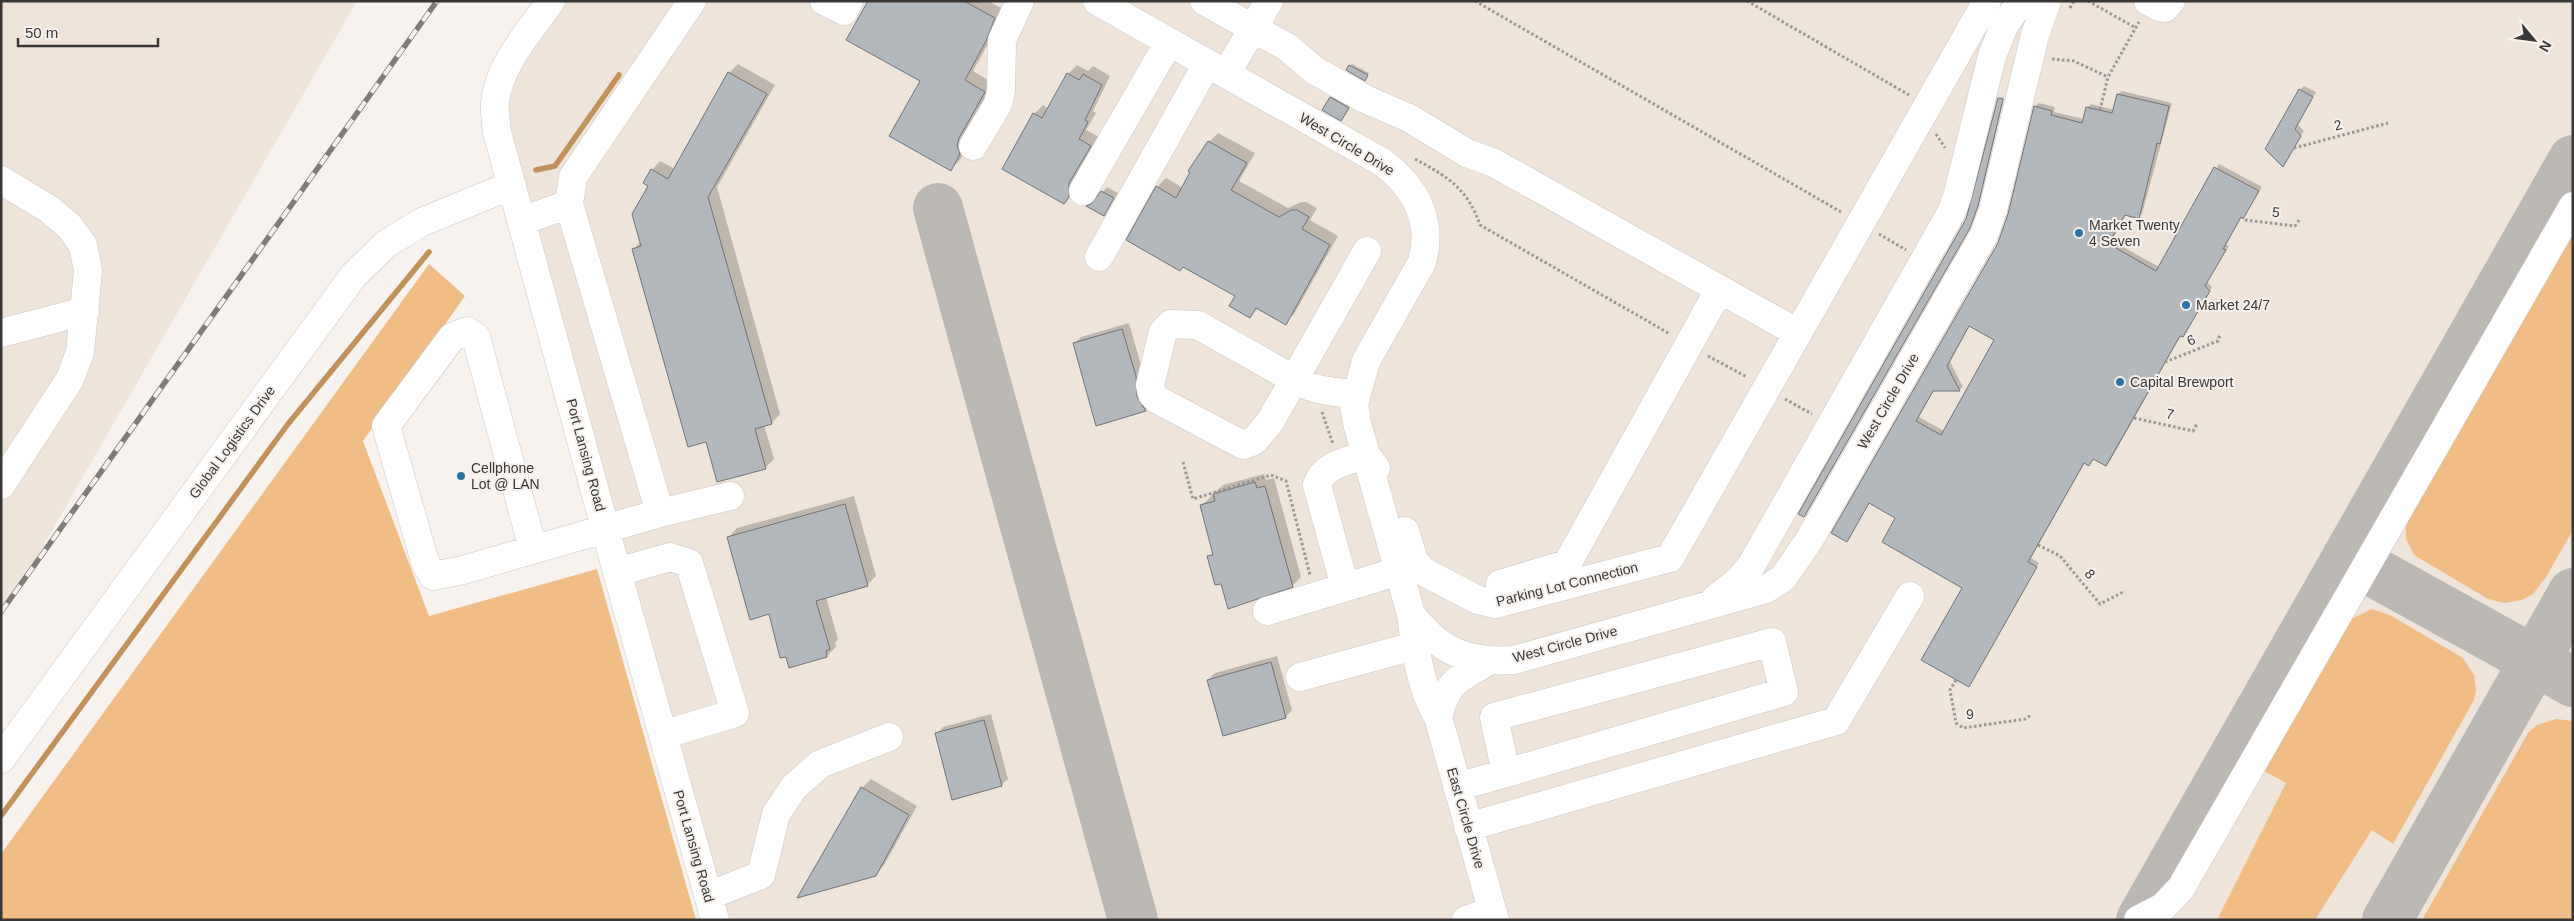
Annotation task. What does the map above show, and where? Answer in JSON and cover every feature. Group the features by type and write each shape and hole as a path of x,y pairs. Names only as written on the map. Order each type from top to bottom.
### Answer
{"street":[{"name":"Port Lansing Road","path":"551,1 515,52 499,82 494,103 497,132 617,572 712,908"},
{"path":"660,513 569,204 573,177 692,1"},
{"path":"824,1 844,11 849,1"},
{"path":"973,146 998,104 1002,91 1002,40 1020,1"},
{"name":"West Circle Drive","path":"1096,1 1382,162 1412,191 1421,208 1426,246 1422,262 1366,361 1354,404 1366,455 1411,614 1422,629 1440,644 1464,656 1487,662 1514,660 1707,604 1766,589 1783,578 1808,542 1984,235 1993,210 2035,35 2047,1"},
{"path":"1204,1 1287,47 1314,70 1365,99 1409,118 1467,153 1494,163 1798,333"},
{"path":"1099,257 1216,69 1253,29 1269,1"},
{"path":"1767,389 1987,1"},
{"path":"1707,604 1738,581 1751,566 1924,260 1957,197 1997,40 2021,1"},
{"path":"2143,12 2165,8 2171,1"},
{"path":"1083,192 1169,42"},
{"path":"1,485 11,458 70,379 80,352 88,270 83,245 68,226 49,209 2,182"},
{"name":"Global Logistics Drive","path":"1,759 354,275 386,244 422,222 512,185"},
{"path":"522,220 569,204"},
{"path":"2138,920 2163,908 2181,888 2573,206"},
{"path":"1356,394 1322,392 1295,380 1198,325 1171,324 1163,332 1150,385 1152,394 1158,400 1243,446 1254,441 1262,433 1295,380 1368,251"},
{"path":"1456,588 1484,590 1567,564 1688,344 1720,290"},
{"path":"1,333 85,310"},
{"path":"533,549 476,337 467,331 452,337 386,426 425,562 434,576 533,549 660,513 730,496"},
{"name":"Parking Lot Connection","path":"1366,455 1393,489 1414,561 1424,572 1478,600 1496,604 1670,558 1767,389"},
{"path":"1344,581 1317,485 1321,475 1328,468 1366,455"},
{"path":"617,572 670,557 689,562 734,713 663,735"},
{"path":"1268,611 1344,581 1399,570"},
{"path":"1468,827 1836,721 1910,596"},
{"name":"East Circle Drive","path":"1411,614 1414,646 1429,701 1438,717 1494,915"},
{"path":"1457,787 1506,773 1784,692 1772,642 1494,717 1506,773"},
{"path":"1300,677 1414,646"},
{"path":"1438,717 1444,695 1455,682 1487,662"},
{"path":"712,908 761,875 776,814 794,787 820,764 889,737"},
{"path":"1466,920 1494,915"}],"path":[{"path":"1475,1 1924,260"},
{"path":"1747,1 1903,92"},
{"path":"2088,1 2136,28"},
{"path":"2100,110 2108,77 2143,12"},
{"path":"2050,67 2052,59 2074,61 2108,77"},
{"name":"2","path":"2294,148 2388,123"},
{"path":"1412,157 1449,178 1462,190 1474,209 1480,225 1831,425"},
{"name":"5","path":"2245,220 2295,226 2300,219"},
{"name":"6","path":"2165,362 2218,341 2220,334"},
{"name":"7","path":"2134,418 2193,431 2197,424"},
{"path":"1183,462 1193,499 1271,476 1286,481 1312,583 1344,581"},
{"name":"8","path":"2038,545 2060,556 2100,604 2125,591"},
{"name":"9","path":"1956,680 1950,690 1956,723 1963,728 2025,719 2031,715"}],"shaded area":[{"path":"1,1 357,1 20,586 1,612"},
{"path":"565,1 2573,1 2573,920 727,920 506,122 508,91 530,50"},
{"path":"2573,227 2573,530 2546,577 2533,594 2522,600 2505,603 2488,599 2414,555 2406,539 2406,522"},
{"path":"429,264 465,296 363,441 429,616 597,569 696,920 1,920 1,854"},
{"path":"2372,609 2390,615 2463,658 2474,675 2476,691 2474,700 2393,844 2372,830 2315,920 2217,920 2286,783 2264,771 2351,619"},
{"path":"2556,719 2573,721 2573,920 2422,920 2528,733 2537,725"}],"building":[{"path":"868,1 964,1 995,18 986,41 965,80 985,92 959,138 957,146 960,154 951,171 889,136 920,81 846,40"},
{"path":"1349,65 1368,75 1365,81 1346,70"},
{"path":"728,72 767,94 708,197 772,424 755,429 766,469 717,482 706,442 688,447 632,249 641,246 632,214 648,186 643,183 651,169 668,179"},
{"path":"1067,73 1079,80 1083,74 1102,85 1085,120 1088,122 1079,139 1091,146 1069,183 1069,197 1064,204 1002,169 1033,113 1042,118"},
{"path":"2299,89 2313,97 2295,129 2301,136 2283,167 2265,149"},
{"path":"2117,94 2169,106 2160,144 2157,143 2139,219 2125,215 2110,241 2117,245 2116,248 2156,271 2214,167 2259,191 2243,219 2241,217 2223,249 2226,250 2205,286 2210,291 2183,337 2180,336 2106,466 2093,459 2089,466 2084,463 2028,562 2037,567 1969,687 1921,660 1962,588 1882,542 1895,518 1869,503 1847,542 1831,533 1998,243 2008,214 2034,106 2052,111 2051,115 2082,123 2086,107 2112,113","holes":["1969,326 1994,340 1941,435 1916,421 1933,391 1960,391 1947,366"]},
{"path":"1330,97 1349,108 1341,121 1322,110"},
{"path":"1998,98 2003,99 1978,206 1970,228 1804,517 1798,514 1966,219"},
{"path":"1208,141 1247,163 1231,190 1279,217 1291,210 1297,210 1309,217 1302,229 1330,245 1286,325 1256,308 1250,318 1229,306 1235,296 1183,267 1180,271 1126,240 1156,186 1176,198 1190,172 1188,171"},
{"path":"1101,191 1114,198 1104,216 1086,206 1091,204"},
{"path":"1122,329 1136,376 1137,397 1146,411 1096,426 1073,343"},
{"path":"1255,482 1257,488 1265,486 1293,587 1228,609 1221,584 1215,585 1207,556 1213,555 1200,505 1215,501 1213,494"},
{"path":"845,504 868,586 816,601 830,649 826,651 827,657 789,668 786,657 780,658 769,614 750,620 727,537"},
{"path":"1271,662 1286,718 1223,736 1207,680"},
{"path":"984,720 1002,786 952,800 935,733"},
{"path":"861,787 909,815 876,876 797,898"}],"waterway":[{"path":"536,170 555,166 619,75"},
{"path":"1,816 288,424 429,252"}],"taxiway":[{"path":"2141,920 2573,160"},
{"path":"938,208 1133,920"},
{"path":"2347,557 2573,682"},
{"path":"2387,920 2573,593"}],"railway":[{"path":"1,612 437,1"}],"place":[{"name":"Market Twenty 4 Seven","path":"2079,233"},
{"name":"Market 24/7","path":"2186,305"},
{"name":"Capital Brewport","path":"2120,382"},
{"name":"Cellphone Lot @ LAN","path":"461,476"}]}
